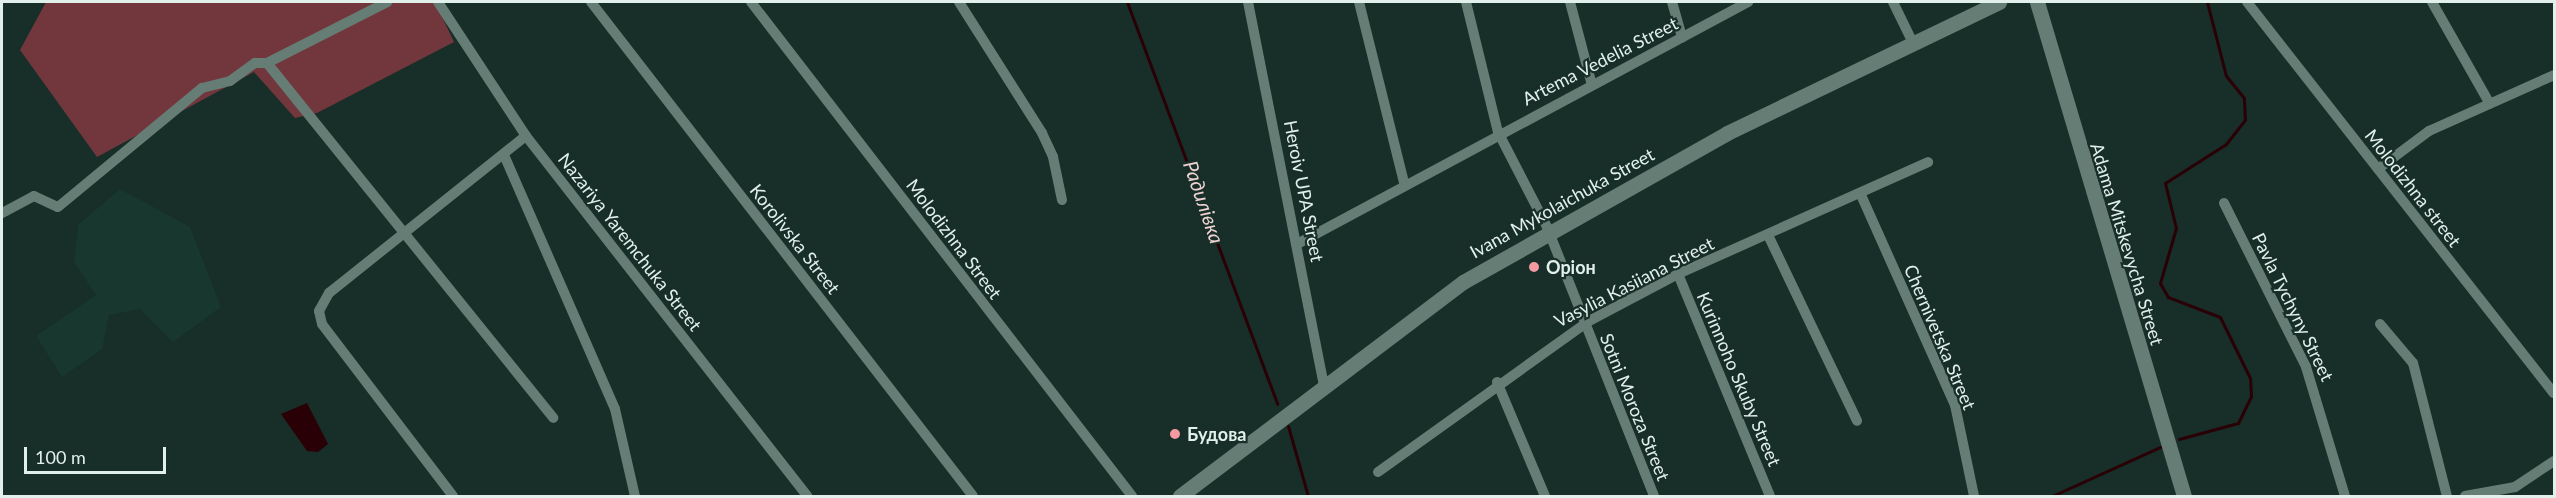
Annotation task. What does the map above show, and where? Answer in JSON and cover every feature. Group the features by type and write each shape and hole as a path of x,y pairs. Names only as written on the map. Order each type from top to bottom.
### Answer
{"street":[{"path":"2,213 34,196 58,207 192,95 230,81 255,63 267,63 387,2"},
{"name":"Nazariya Yaremchuka Street","path":"438,2 526,136 807,496"},
{"name":"Korolivska Street","path":"591,2 973,496"},
{"name":"Molodizhna Street","path":"751,2 1132,496"},
{"path":"958,2 1042,133 1053,157 1062,200"},
{"name":"Heroiv UPA Street","path":"1248,2 1299,243 1323,387"},
{"path":"1359,2 1404,183"},
{"name":"Sotni Moroza Street","path":"1466,2 1498,132 1549,232 1654,496"},
{"path":"1570,2 1592,85"},
{"path":"1672,2 1682,38"},
{"name":"Artema Vedelia Street","path":"1299,243 1498,132 1748,2"},
{"path":"1893,2 1912,41"},
{"name":"Ivana Mykolaichuka Street","path":"1180,496 1463,282 1727,133 1912,41 1999,2"},
{"name":"Adama Mitskevycha Street","path":"2037,2 2184,496"},
{"name":"Molodizhna street","path":"2247,2 2554,393"},
{"path":"2432,2 2490,104"},
{"path":"267,63 553,418"},
{"path":"2378,169 2429,131 2554,75"},
{"path":"453,496 322,324 319,311 329,293 406,235 526,136"},
{"path":"504,155 615,409 635,496"},
{"name":"Vasylia Kasiiana Street","path":"1378,472 1497,382 1584,324 1678,274 1861,195 1928,162"},
{"name":"Chernivetska Street","path":"1861,195 1955,405 1974,496"},
{"name":"Pavla Tychyny Street","path":"2224,203 2306,367 2345,496"},
{"path":"1768,235 1857,421"},
{"name":"Kurinnoho Skuby Street","path":"1678,274 1770,496"},
{"path":"2380,324 2413,363 2447,496"},
{"path":"1497,382 1545,496"},
{"path":"2465,496 2517,492 2554,461"}],"shaded area":[{"path":"46,2 435,2 454,42 317,113 295,118 254,72 97,157 20,50"},
{"path":"120,189 190,227 221,307 173,342 140,309 109,315 102,349 62,377 36,336 96,295 74,262 78,225"},
{"path":"307,403 328,444 318,452 307,451 281,414"}],"waterway":[{"name":"Радилівка","path":"1127,2 1277,404"},
{"path":"2179,439 2238,423 2251,396 2250,378 2220,317 2168,297 2160,283 2176,228 2165,183 2226,144 2245,120 2244,98 2226,76 2207,2"},
{"name":"Радилівка","path":"1288,426 1308,496"},
{"path":"2052,496 2160,447"}],"place":[{"name":"Оріон","path":"1534,267"},
{"name":"Будова","path":"1175,434"}]}
